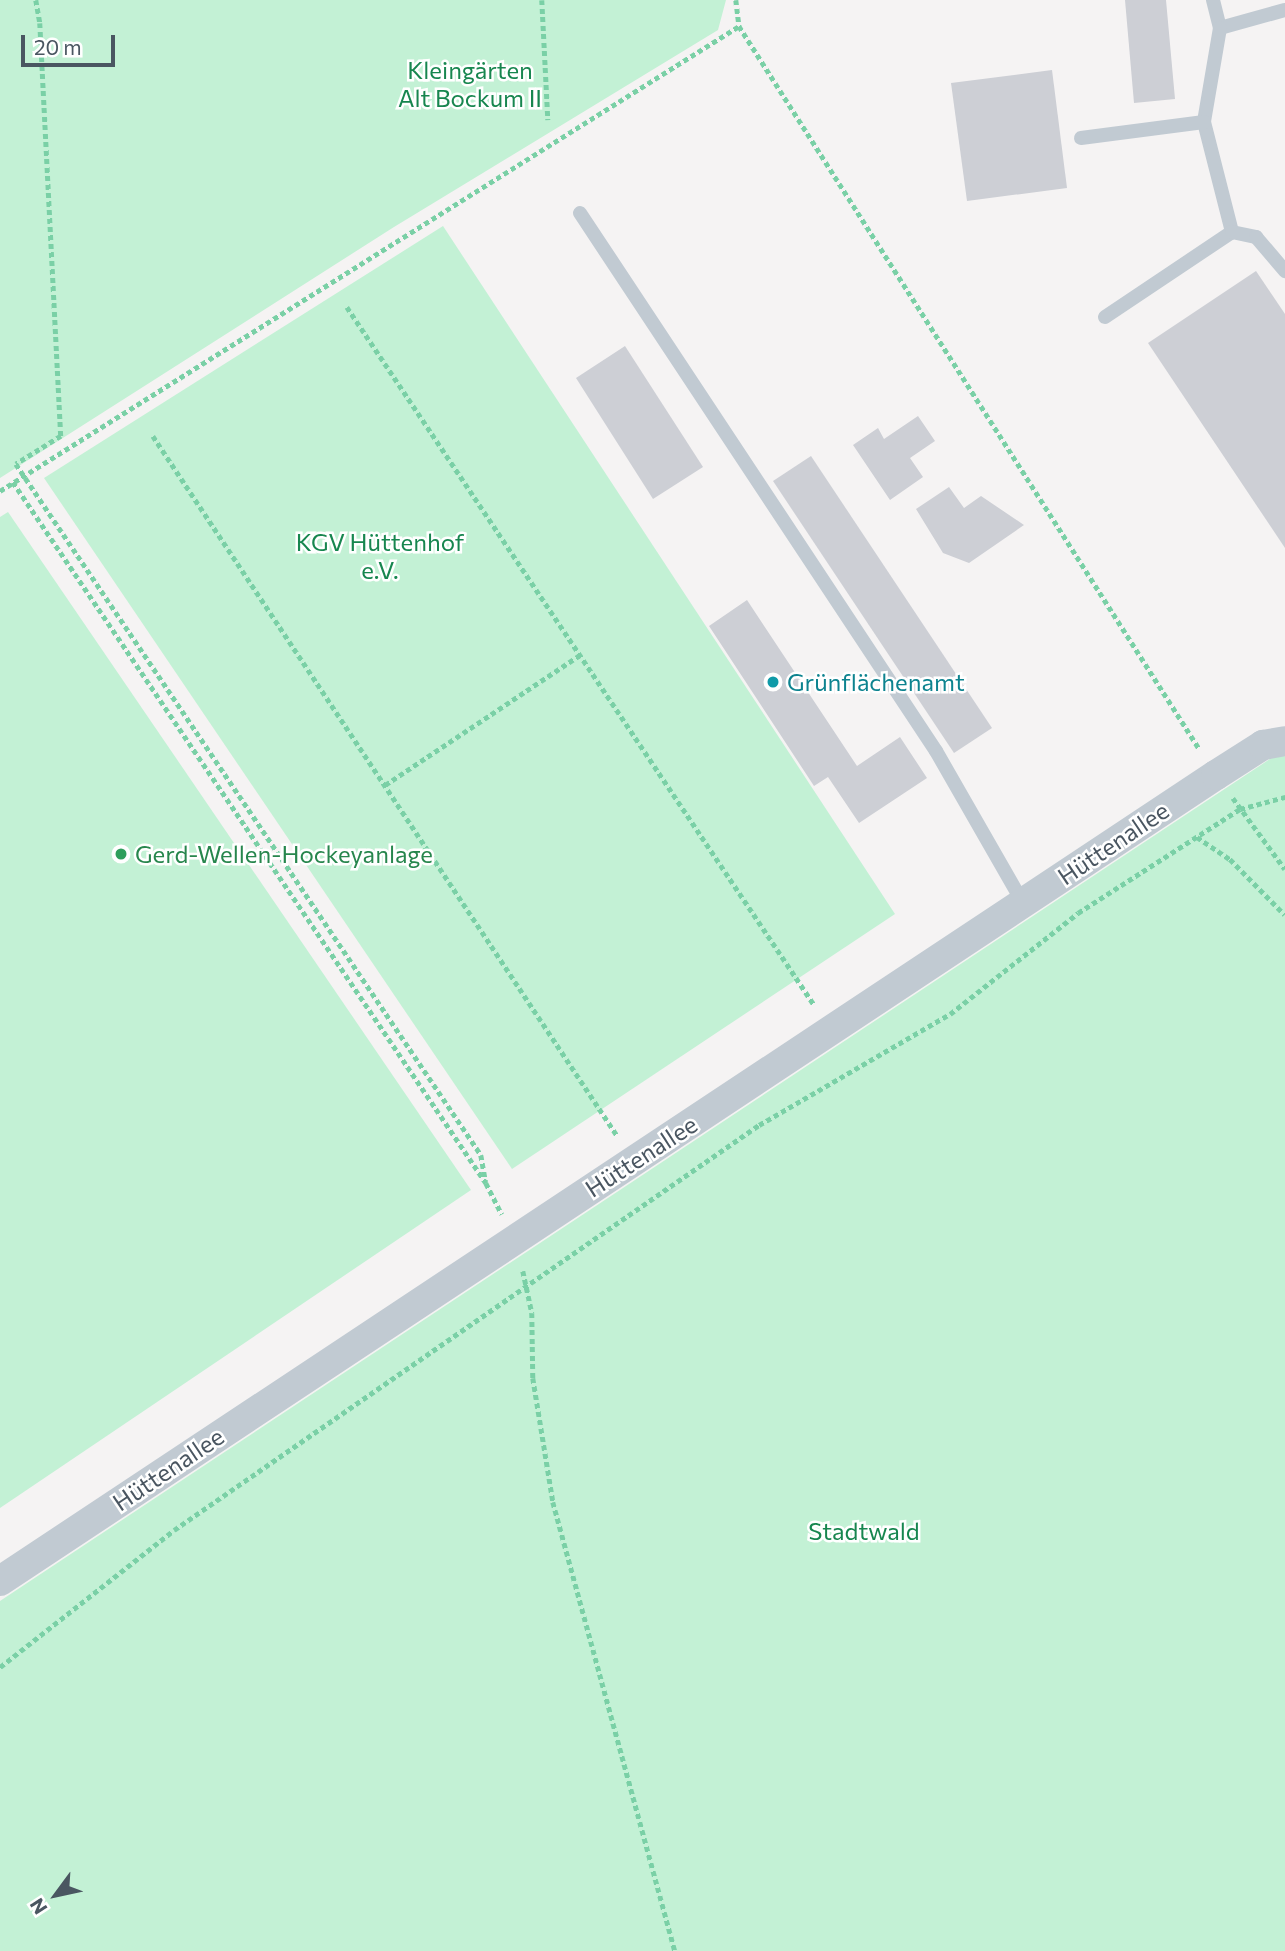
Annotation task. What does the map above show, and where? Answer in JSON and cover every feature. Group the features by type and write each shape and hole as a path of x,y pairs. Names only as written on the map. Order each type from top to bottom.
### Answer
{"street":[{"name":"Hüttenallee","path":"0,1581 1216,775 1263,745 1285,741"}],"lane":[{"path":"1213,0 1220,28 1203,122 1232,232"},
{"path":"1220,28 1285,10"},
{"path":"1081,138 1203,122"},
{"path":"580,213 936,751 1023,903"},
{"path":"1105,317 1232,232 1256,237 1285,271"}],"path":[{"path":"36,0 40,23 61,436 16,464 481,1155 486,1183"},
{"path":"542,0 548,120"},
{"path":"736,0 739,26 1216,775 1285,869"},
{"path":"0,491 739,26"},
{"path":"347,307 831,1030"},
{"path":"153,436 634,1161"},
{"path":"13,482 486,1183 515,1239"},
{"path":"385,785 580,655"},
{"path":"0,1667 174,1530 760,1125 950,1014 1078,913 1240,809 1285,797"},
{"path":"1197,837 1230,859 1285,915"},
{"path":"527,1286 532,1313 533,1378 553,1502 675,1951"}],"green space":[{"name":"Kleingärten Alt Bockum II","path":"0,0 726,0 718,30 394,227 0,478"},
{"name":"KGV Hüttenhof e.V.","path":"443,226 895,914 512,1169 44,478"},
{"name":"Gerd-Wellen-Hockeyanlage","path":"8,512 471,1190 0,1508 0,517"},
{"name":"Stadtwald","path":"1285,749 1285,1951 0,1951 0,1601"}],"building":[{"path":"1125,0 1166,0 1175,99 1134,103"},
{"path":"1052,70 1067,188 967,201 951,83"},
{"path":"1256,271 1285,314 1285,548 1148,343"},
{"path":"625,346 703,467 653,499 576,378"},
{"path":"918,416 935,441 910,458 923,477 890,500 853,445 878,428 884,439"},
{"path":"811,456 992,728 954,753 773,481"},
{"path":"949,487 964,508 981,496 1024,525 969,563 943,553 916,509"},
{"name":"Grünflächenamt","path":"747,600 857,766 900,737 927,778 859,823 828,777 814,786 709,626"}],"place":[{"name":"Grünflächenamt","path":"773,682"},
{"name":"Gerd-Wellen-Hockeyanlage","path":"121,854"}]}
